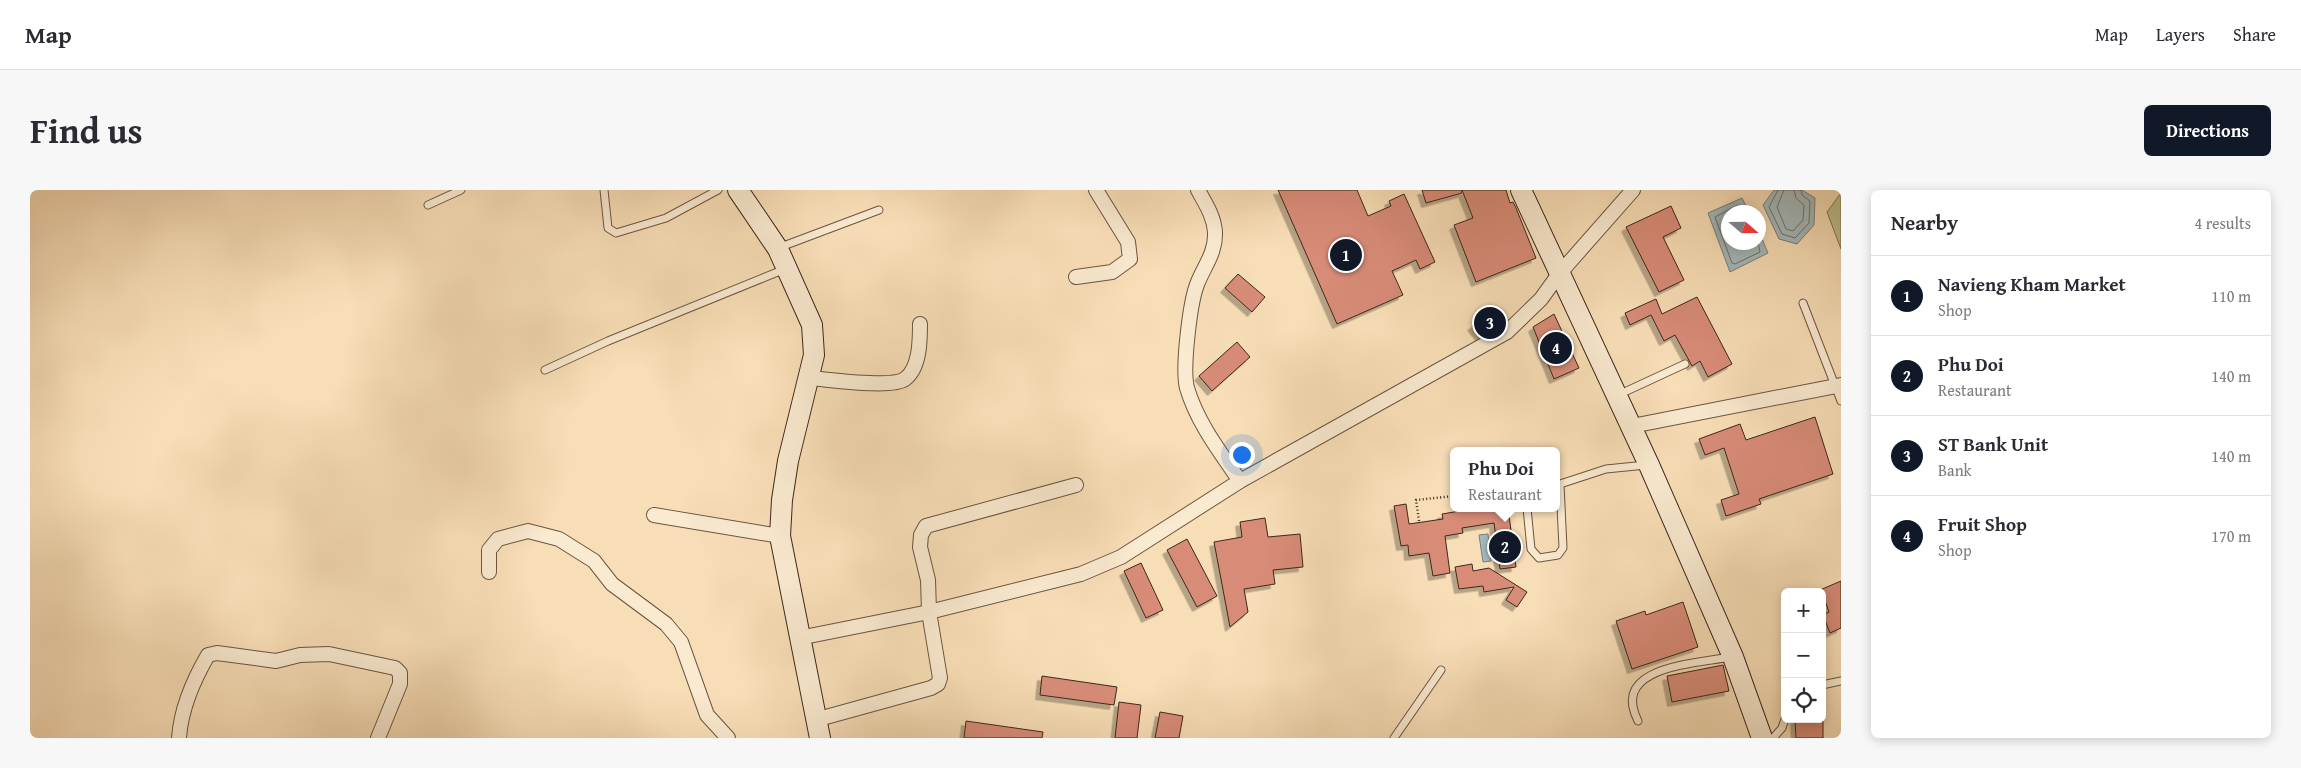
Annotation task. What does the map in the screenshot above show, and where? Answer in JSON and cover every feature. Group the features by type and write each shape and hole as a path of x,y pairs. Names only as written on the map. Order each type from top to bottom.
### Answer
{"main road":[{"path":"738,190 778,249 812,325 814,355 788,461 782,500 780,536 817,729"},
{"path":"1521,190 1650,465 1733,656 1762,738"}],"street":[{"path":"1076,277 1112,272 1130,259 1128,242 1096,190"},
{"path":"1198,190 1211,214 1215,240 1213,252 1195,290 1189,319 1187,387 1205,430 1240,481"},
{"path":"799,638 929,612 1081,574 1121,557 1240,481 1507,332 1541,299 1559,274 1633,190"},
{"path":"808,378 874,384 900,382 907,378 920,352 920,324"},
{"path":"1632,426 1840,394"},
{"path":"817,729 938,684 940,678 929,612 928,580 920,547 921,535 926,526 1076,485"},
{"path":"654,515 780,536"},
{"path":"489,572 489,550 498,539 528,531 559,539 594,561 612,584 666,624 678,638 707,715 728,738"},
{"path":"179,738 188,696 208,655 217,653 276,661 300,655 329,654 395,668 400,674 400,684 378,738"}],"lane":[{"path":"428,206 461,190"},
{"path":"604,190 608,228 616,233 666,218 718,190"},
{"path":"778,249 879,210"},
{"path":"544,370 608,340 788,268"},
{"path":"1803,303 1840,394"},
{"path":"1618,395 1685,364"},
{"path":"1560,484 1606,469 1650,465"},
{"path":"1527,512 1531,549 1540,558 1558,555 1563,548 1560,510"},
{"path":"1638,721 1631,708 1633,694 1639,682 1651,673 1733,656"},
{"path":"1394,738 1441,670"},
{"path":"1826,684 1841,681"},
{"path":"1773,738 1784,723"}],"path":[{"path":"1419,521 1416,500 1450,496"}],"green space":[{"path":"1841,193 1841,249 1827,212"}],"water":[{"path":"1774,190 1802,190 1815,198 1814,225 1797,244 1779,239 1766,211 1766,205 1763,205"},
{"path":"1742,198 1746,205 1726,205"},
{"path":"1721,207 1721,248 1708,213"},
{"path":"1766,248 1768,253 1730,272 1722,250 1766,250"},
{"path":"1488,534 1491,561 1483,562 1479,535"}],"building":[{"path":"1278,190 1357,190 1368,216 1391,206 1389,201 1404,194 1435,262 1420,269 1416,260 1392,271 1403,295 1337,324"},
{"path":"1422,190 1462,190 1462,193 1426,203"},
{"path":"1462,190 1506,190 1510,203 1513,202 1516,208 1536,258 1476,282 1454,225 1473,218"},
{"path":"1671,206 1681,228 1663,237 1684,280 1659,292 1626,227"},
{"path":"1238,274 1265,297 1252,312 1225,288"},
{"path":"1697,297 1732,364 1708,377 1700,361 1692,366 1675,335 1664,341 1651,315 1630,325 1625,313 1656,299 1662,314"},
{"path":"1495,311 1502,322 1481,337 1472,326"},
{"path":"1554,314 1579,368 1554,379 1533,327"},
{"path":"1237,342 1250,357 1212,391 1199,376"},
{"path":"1815,417 1833,474 1759,499 1761,504 1726,516 1721,500 1739,494 1724,448 1705,455 1699,439 1740,424 1746,440"},
{"path":"1406,504 1409,524 1443,519 1442,514 1454,512 1509,512 1516,567 1500,569 1494,523 1462,528 1463,533 1445,536 1450,573 1433,576 1429,553 1409,556 1408,545 1401,546 1394,506"},
{"path":"1265,518 1268,537 1300,534 1303,567 1273,570 1275,584 1244,589 1248,612 1230,627 1214,542 1242,537 1240,522"},
{"path":"1187,539 1217,596 1197,607 1167,550"},
{"path":"1141,563 1163,610 1146,618 1124,571"},
{"path":"1472,564 1473,571 1489,568 1527,592 1517,607 1506,600 1514,587 1484,592 1483,586 1459,589 1455,567"},
{"path":"1841,581 1841,628 1830,633 1826,623 1826,614 1829,612 1825,588"},
{"path":"1683,602 1698,647 1632,669 1616,621 1645,611 1646,615"},
{"path":"1723,665 1729,691 1672,702 1667,676"},
{"path":"1042,676 1117,687 1114,705 1040,695"},
{"path":"1119,702 1141,705 1137,738 1115,738"},
{"path":"1160,712 1183,716 1179,738 1155,738"},
{"path":"966,721 1043,732 1042,738 964,738"},
{"path":"1795,723 1823,723 1823,738 1796,738"}],"place":[{"name":"Navieng Kham Market","path":"1346,255"},
{"name":"ST Bank Unit","path":"1490,323"},
{"name":"Fruit Shop","path":"1556,348"},
{"name":"Phu Doi","path":"1505,547"}]}
